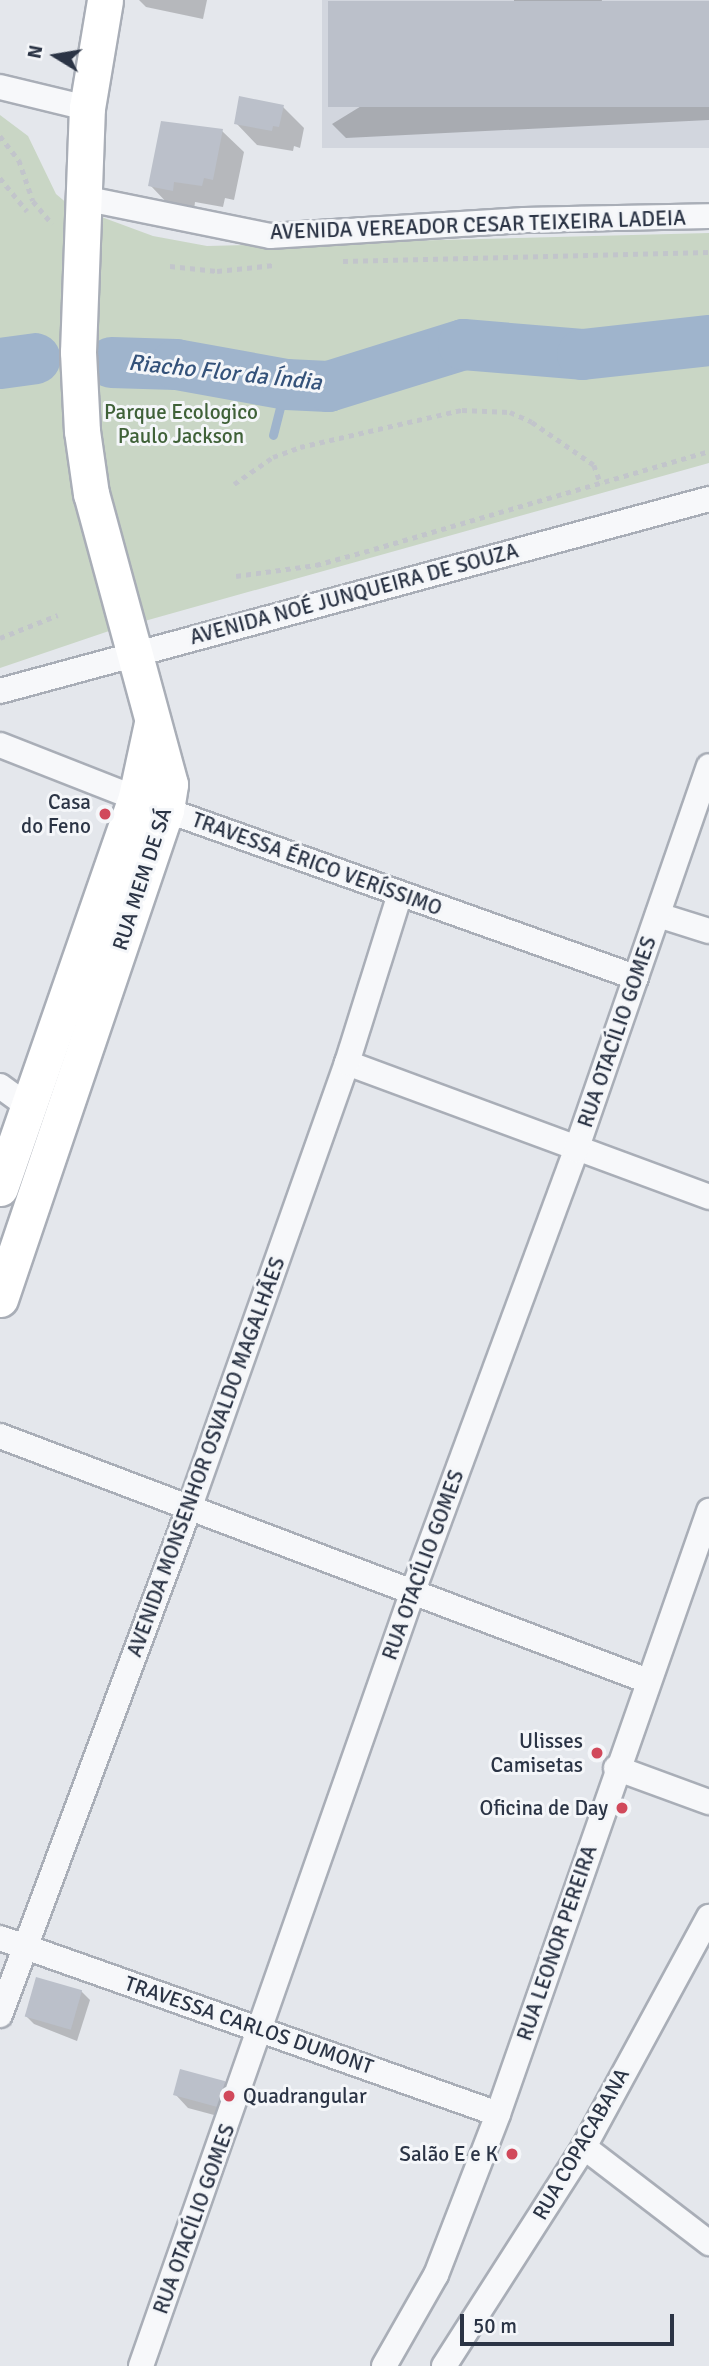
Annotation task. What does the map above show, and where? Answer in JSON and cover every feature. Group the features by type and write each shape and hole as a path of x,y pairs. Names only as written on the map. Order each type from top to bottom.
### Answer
{"street":[{"name":"RUA MEM DE SÁ","path":"0,1188 167,765 132,654 85,464 78,389 87,108 105,0"},
{"path":"0,87 87,108"},
{"name":"AVENIDA VEREADOR CESAR TEIXEIRA LADEIA","path":"83,198 270,236 524,219 709,216"},
{"name":"AVENIDA NOÉ JUNQUEIRA DE SOUZA","path":"0,691 709,499"},
{"name":"TRAVESSA ÉRICO VERÍSSIMO","path":"0,745 151,804 636,977"},
{"name":"RUA OTACÍLIO GOMES","path":"141,2366 262,2029 413,1591 576,1150 709,766"},
{"name":"RUA MEM DE SÁ","path":"0,1299 57,1136 151,804"},
{"name":"AVENIDA MONSENHOR OSVALDO MAGALHÃES","path":"0,2015 189,1509 347,1063 400,894"},
{"path":"658,915 709,931"},
{"path":"347,1063 709,1197"},
{"path":"0,1086 27,1114 57,1136"},
{"path":"0,1436 648,1681"},
{"name":"RUA LEONOR PEREIRA","path":"384,2366 436,2275 498,2114 616,1768 709,1511"},
{"path":"616,1768 709,1802"},
{"name":"RUA COPACABANA","path":"444,2366 584,2147 709,1917"},
{"name":"TRAVESSA CARLOS DUMONT","path":"0,1938 498,2114"},
{"path":"584,2147 709,2243"}],"path":[{"path":"0,136 19,160 33,201 53,225"},
{"path":"0,178 27,211"},
{"path":"337,261 709,252"},
{"path":"170,267 217,271 286,264"},
{"path":"234,484 273,457 300,447 462,410 510,412 532,422 594,465 601,484"},
{"path":"236,576 317,565 709,451"},
{"path":"0,638 58,615"}],"shaded area":[{"path":"322,0 709,0 709,148 322,148"}],"green space":[{"name":"Parque Ecologico Paulo Jackson","path":"0,115 28,136 56,194 69,205 153,236 207,246 709,233 709,463 109,631 0,668"}],"building":[{"path":"328,1 709,1 709,107 328,107"},
{"path":"239,96 284,105 279,127 273,126 272,131 234,124"},
{"path":"161,121 223,129 213,180 204,178 202,186 174,182 173,191 148,186"},
{"path":"36,1977 82,1990 71,2030 25,2016"},
{"path":"180,2069 225,2081 218,2107 173,2095"}],"waterway":[{"name":"Riacho Flor da Índia","path":"111,362 176,364 286,384 328,386 463,344 582,354 709,340"},
{"name":"Riacho Flor da Índia","path":"0,363 35,358"},
{"path":"273,435 286,384"}],"place":[{"name":"Casa do Feno","path":"105,814"},
{"name":"Ulisses Camisetas","path":"597,1753"},
{"name":"Oficina de Day","path":"622,1808"},
{"name":"Quadrangular","path":"229,2096"},
{"name":"Salão E e K","path":"512,2154"}]}
